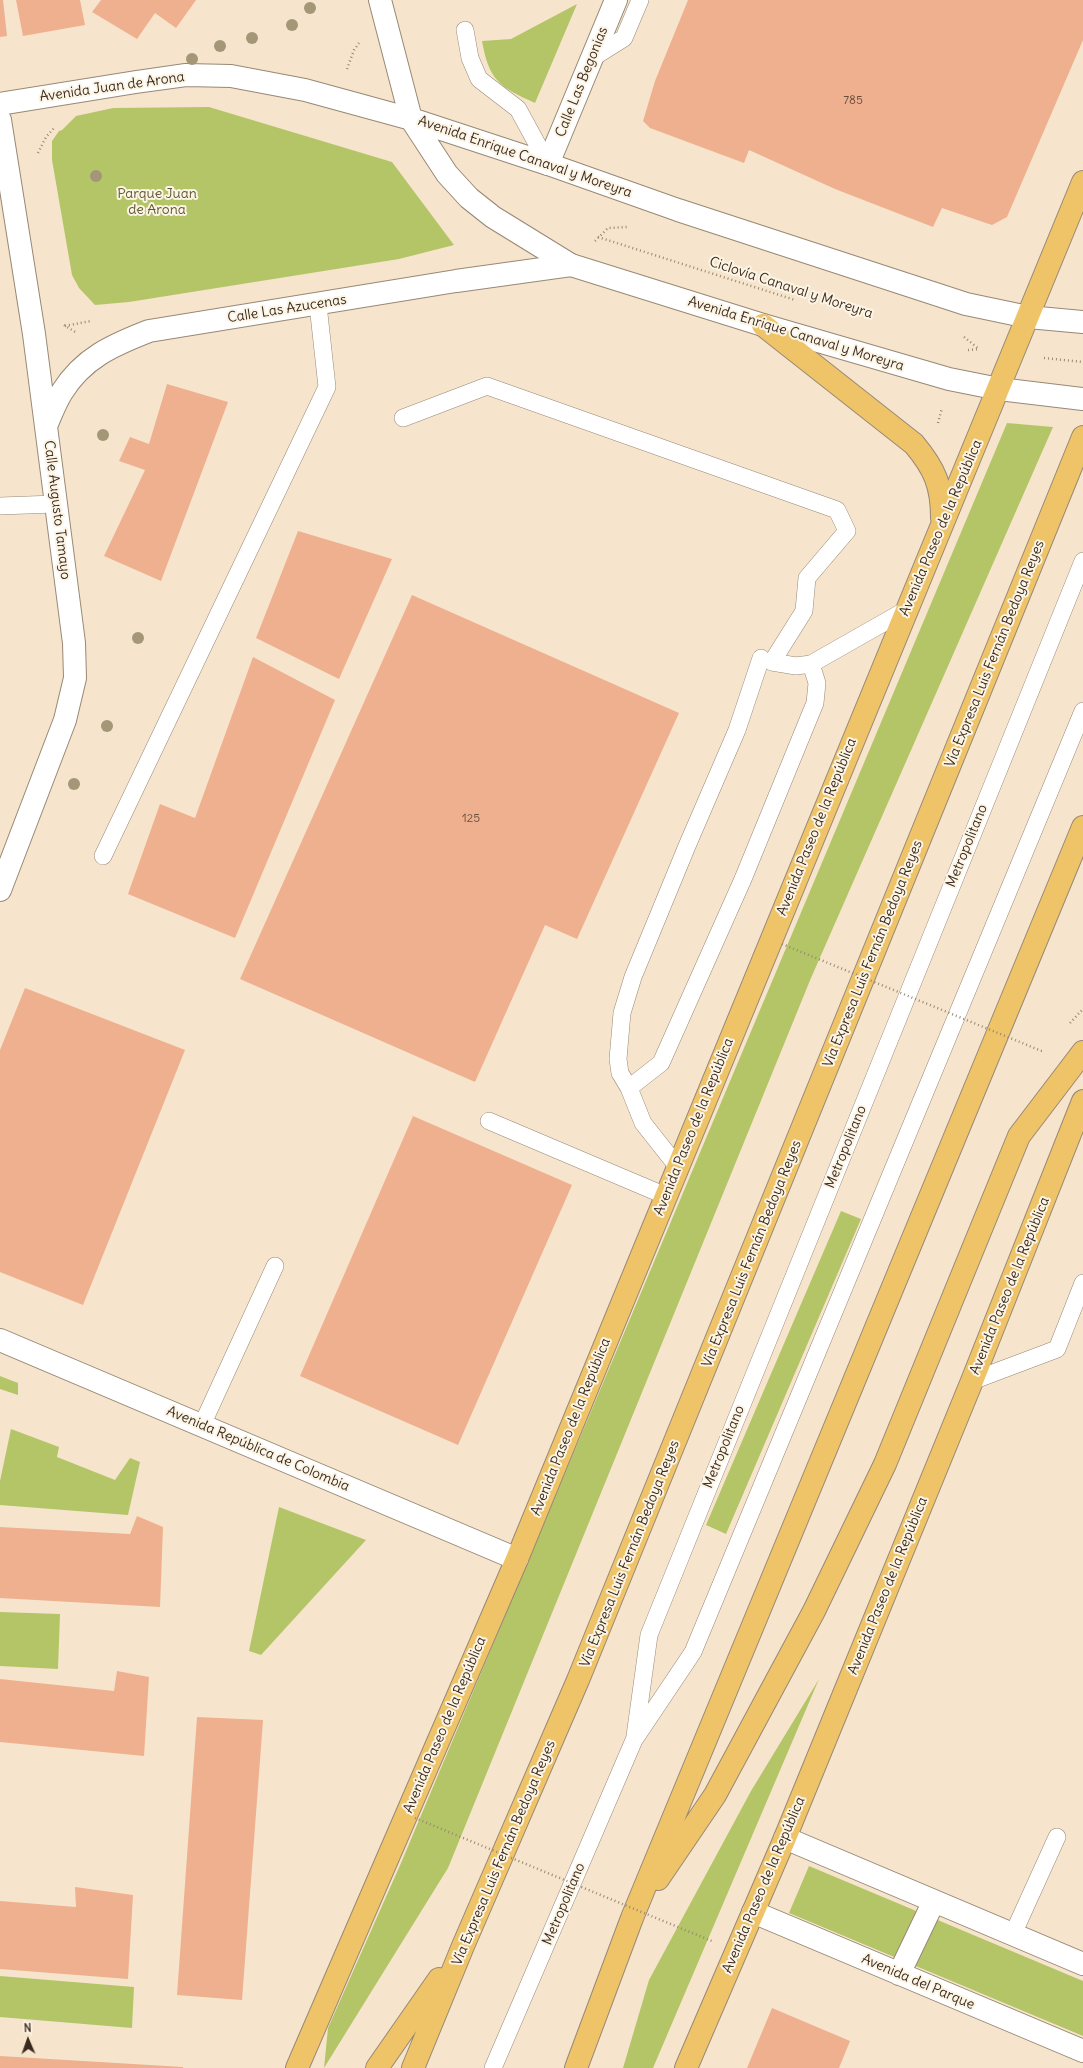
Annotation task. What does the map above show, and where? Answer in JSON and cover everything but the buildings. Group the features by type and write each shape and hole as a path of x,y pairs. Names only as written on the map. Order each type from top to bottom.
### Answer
{"main road":[{"name":"Avenida Paseo de la República","path":"297,2068 517,1559 1083,182"},
{"path":"763,325 914,444 933,469 937,479 942,501 942,523"},
{"name":"Vía Expresa Luis Fernán Bedoya Reyes","path":"413,2068 463,1946 578,1680 1083,437"},
{"path":"576,2068 632,1918 1083,827"},
{"path":"632,1918 714,1795 814,1611 885,1464 1019,1136 1083,1052"},
{"name":"Avenida Paseo de la República","path":"686,2068 785,1838 972,1381 1083,1102"},
{"path":"377,2068 463,1946"}],"street":[{"path":"380,0 411,118"},
{"name":"Calle Las Begonias","path":"548,164 616,0"},
{"name":"Avenida Juan de Arona","path":"0,104 136,82 186,76 231,76 305,90 411,118"},
{"name":"Avenida Enrique Canaval y Moreyra","path":"411,118 678,210 966,304 1028,317 1083,322"},
{"name":"Avenida Enrique Canaval y Moreyra","path":"411,118 447,174 469,198 493,217 570,265 763,325 949,379 999,389 1079,399"},
{"name":"Calle Augusto Tamayo","path":"0,120 34,334 74,643 75,678 65,720 0,890"},
{"name":"Calle Las Azucenas","path":"46,426 61,393 74,376 94,357 114,345 149,331 318,305 456,281 570,265"},
{"name":"Avenida República de Colombia","path":"0,1340 517,1559"},
{"path":"785,1838 1083,1964"},
{"path":"900,1974 934,1901"},
{"name":"Avenida del Parque","path":"753,1912 1083,2051"}],"lane":[{"path":"592,58 624,38 640,0"},
{"path":"465,30 470,58 480,79 518,109 548,164"},
{"path":"103,856 327,387 318,305"},
{"path":"403,418 487,386 838,510 847,531 807,578 804,611 766,660 633,977 622,1013 618,1059 620,1073 629,1088 643,1123 678,1166"},
{"path":"0,506 55,504"},
{"name":"Metropolitano","path":"634,1740 648,1635 1083,561"},
{"path":"766,660 796,666 812,664 906,610"},
{"path":"629,1088 661,1063 743,879 815,703 817,683 812,664"},
{"name":"Metropolitano","path":"493,2068 634,1740 693,1652 1083,710"},
{"path":"489,1121 666,1196"},
{"path":"202,1425 275,1266"},
{"path":"972,1381 1057,1349 1083,1283"},
{"path":"1013,1934 1057,1837"}],"path":[{"path":"37,160 43,142 57,125"},
{"name":"Ciclovía Canaval y Moreyra","path":"597,237 803,302"},
{"path":"59,320 64,326 82,334"},
{"path":"961,350 979,349"},
{"path":"1074,362 1083,362"},
{"path":"937,425 942,406"},
{"path":"782,944 1044,1052"},
{"path":"415,1818 714,1942"}],"green space":[{"path":"577,4 535,103 513,92 498,81 488,65 482,41 511,39"},
{"name":"Parque Juan de Arona","path":"209,107 392,162 454,245 399,259 129,302 95,305 79,288 72,275 52,160 52,141 59,131 62,130 76,116 113,108"},
{"path":"1007,423 1053,427 811,978 448,1868 324,2068 328,2028 401,1863"},
{"path":"841,1211 861,1219 726,1534 706,1525"},
{"path":"0,1376 18,1383 18,1395 0,1389"},
{"path":"11,1429 59,1447 57,1457 115,1480 130,1458 140,1462 128,1515 0,1505 0,1481"},
{"path":"279,1507 366,1540 261,1655 249,1651"},
{"path":"0,1612 60,1614 58,1669 0,1666"},
{"path":"819,1679 653,2068 623,2068 649,1980 751,1791"},
{"path":"809,1866 1083,1981 1083,2036 789,1913"},
{"path":"0,1976 134,1987 132,2028 0,2017"}]}
